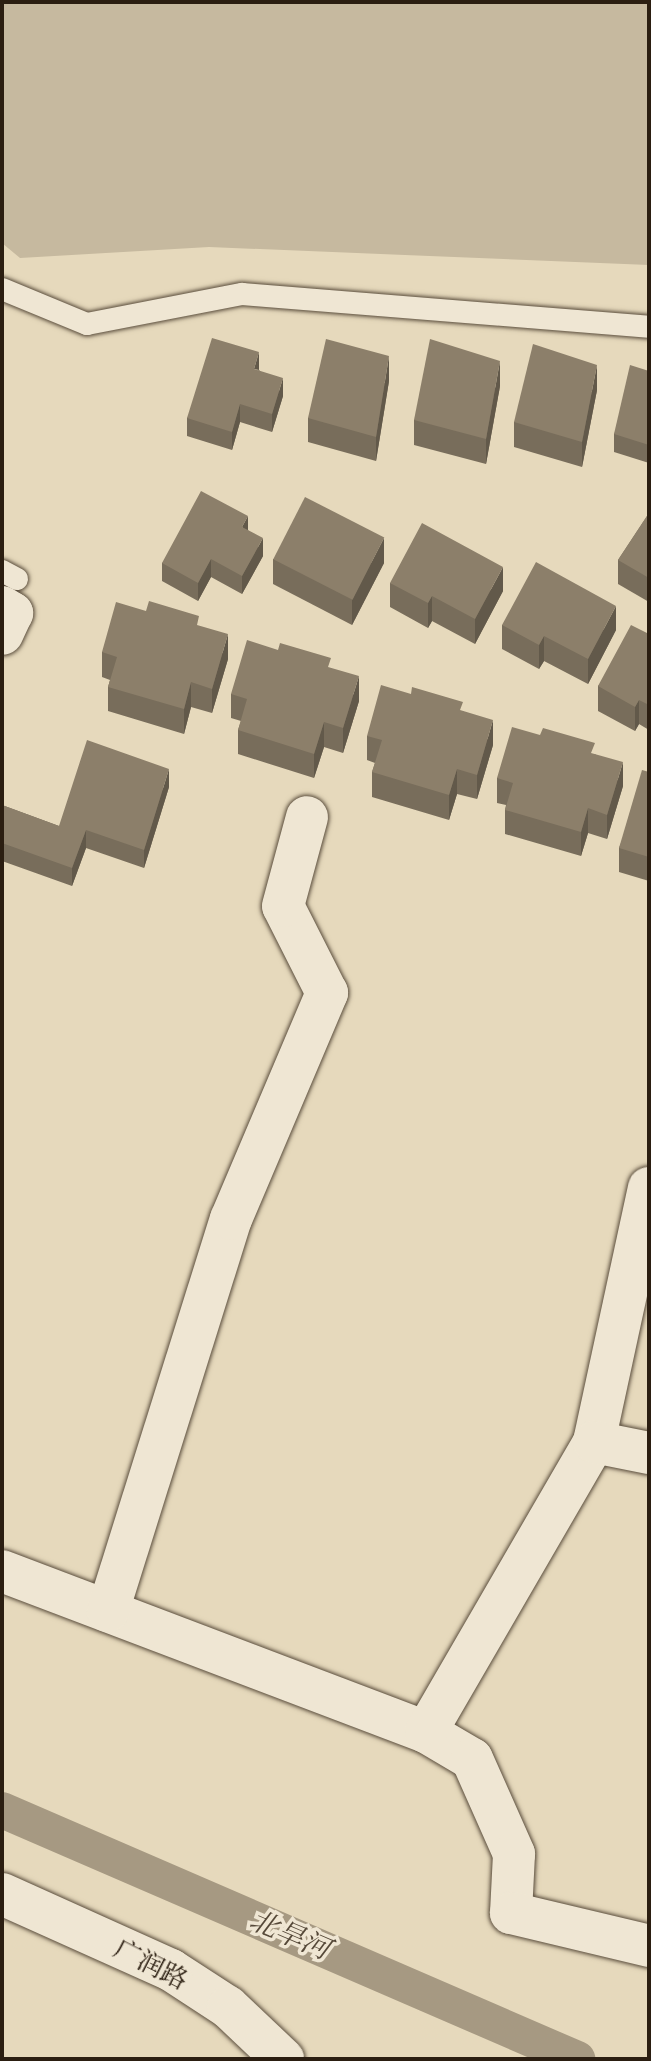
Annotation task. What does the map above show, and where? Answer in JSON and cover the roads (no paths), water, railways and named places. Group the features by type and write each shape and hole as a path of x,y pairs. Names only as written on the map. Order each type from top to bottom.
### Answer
{"street":[{"path":"2,634 12,613 7,586"},
{"path":"108,1611 231,1219 327,993 283,906 307,817"},
{"path":"426,1732 594,1442 649,1188"},
{"path":"594,1442 649,1453"},
{"path":"2,1571 426,1732 472,1759 514,1854 511,1913 649,1946"},
{"name":"广润路","path":"2,1894 171,1970 228,2007 283,2059"}],"lane":[{"path":"2,289 87,324 242,294 649,327"}],"waterway":[{"name":"北旱河","path":"2,1810 577,2059"}]}
